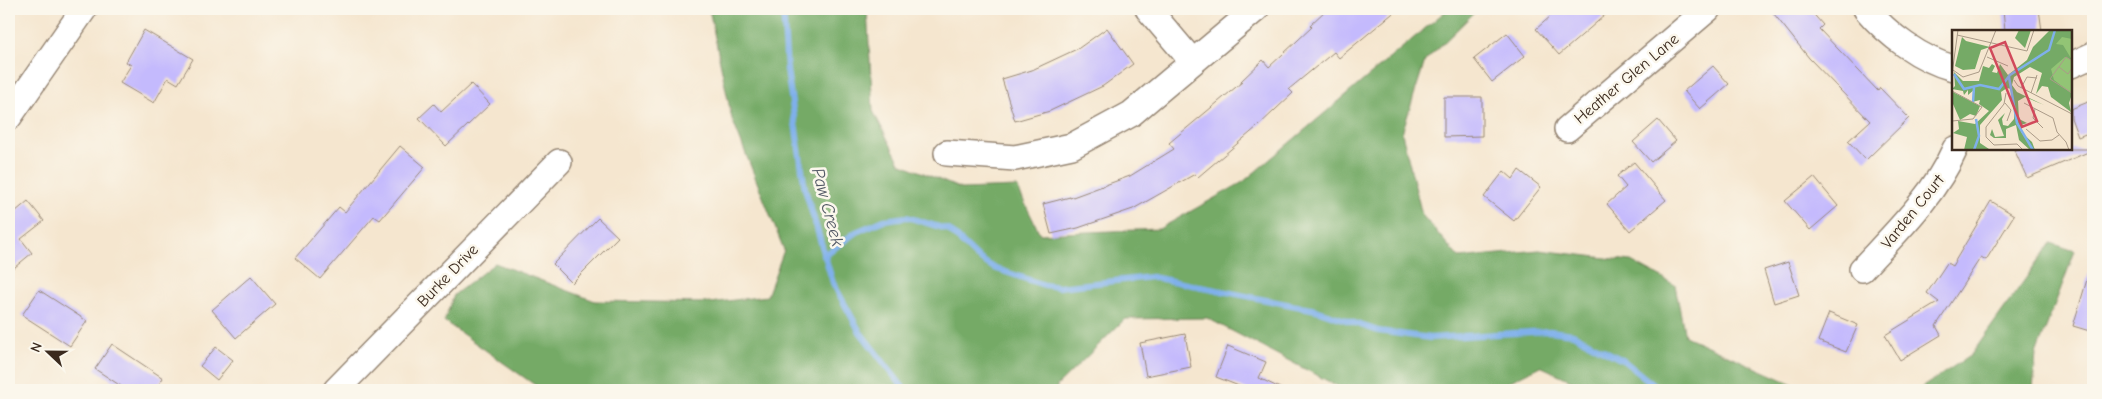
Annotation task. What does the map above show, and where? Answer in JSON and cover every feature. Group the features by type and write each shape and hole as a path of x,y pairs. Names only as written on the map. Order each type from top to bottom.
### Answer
{"street":[{"path":"9,117 84,9"},
{"path":"1148,9 1192,61"},
{"path":"947,153 1015,158 1072,146 1131,114 1256,9"},
{"name":"Heather Glen Lane","path":"1567,129 1708,9"},
{"path":"1866,9 1896,38 1917,52 1952,68"},
{"path":"2072,64 2093,54"},
{"name":"Varden Court","path":"1862,269 1924,201 1946,169 1955,150"},
{"name":"Burke Drive","path":"336,390 559,162"}],"green space":[{"path":"709,9 867,9 873,111 900,163 961,189 1017,187 1040,234 1159,229 1243,182 1448,9 1478,9 1425,61 1402,133 1422,215 1459,258 1539,250 1631,261 1675,285 1685,336 1797,386 1822,390 1592,390 1540,366 1493,390 1345,390 1207,318 1125,319 1057,386 1057,390 542,390 444,321 454,295 495,263 595,301 710,303 767,296 784,250 732,119"},
{"path":"2051,243 2075,251 2036,354 2033,390 1918,390 1971,355"}],"building":[{"path":"1327,9 1398,9 1339,58 1334,52 1289,89 1293,93 1257,127 1198,177 1195,174 1133,209 1078,228 1051,234 1043,204 1070,198 1130,176 1174,149 1169,143 1242,82 1263,60 1269,67 1312,27 1310,25"},
{"path":"1559,9 1612,9 1559,55 1536,29"},
{"path":"1770,9 1809,9 1823,25 1819,29 1878,91 1880,88 1909,118 1866,160 1848,141 1870,121 1809,58"},
{"path":"2003,9 2039,9 2042,30 2005,30"},
{"path":"1107,28 1133,64 1103,86 1050,111 1015,121 1002,79 1032,70 1079,48"},
{"path":"144,30 193,59 178,84 168,78 154,103 120,83 131,65 126,62"},
{"path":"1507,33 1525,56 1492,82 1474,59"},
{"path":"1713,66 1729,84 1700,109 1684,91"},
{"path":"471,84 490,104 446,146 419,118 434,104 441,112"},
{"path":"1444,97 1482,97 1482,136 1444,137"},
{"path":"2093,100 2093,131 2078,137 2072,121 2072,109"},
{"path":"1658,120 1676,141 1651,162 1633,142"},
{"path":"400,146 425,167 380,220 374,216 320,279 295,258 339,207 345,212"},
{"path":"2093,149 2093,150 2027,178 2014,150"},
{"path":"1634,162 1666,200 1630,231 1607,204 1626,187 1617,176"},
{"path":"1519,170 1541,187 1514,221 1484,197 1504,171 1513,179"},
{"path":"1814,177 1838,206 1810,230 1785,201"},
{"path":"28,201 44,221 21,239 32,253 9,272 9,217"},
{"path":"1991,201 2014,215 1986,260 1981,257 1936,326 1941,335 1900,360 1885,335 1939,302 1927,293 1947,263 1952,266"},
{"path":"598,218 618,237 572,283 553,264"},
{"path":"1788,262 1799,295 1774,303 1764,270"},
{"path":"2089,273 2093,274 2093,332 2073,326"},
{"path":"251,276 275,304 236,338 212,310"},
{"path":"39,290 87,321 70,346 22,315"},
{"path":"1829,313 1858,325 1846,352 1818,341"},
{"path":"1185,334 1191,367 1146,376 1140,343"},
{"path":"112,344 163,378 155,390 127,390 95,369"},
{"path":"1228,346 1266,362 1259,378 1284,390 1249,390 1216,377"},
{"path":"216,347 233,360 217,380 200,366"}],"waterway":[{"name":"Paw Creek","path":"783,9 787,70 805,189 833,283 860,332 905,390"},
{"path":"824,256 856,232 884,220 907,217 949,230 977,257 994,268 1044,285 1059,287 1152,277 1316,310 1378,331 1430,338 1550,331 1573,334 1624,361 1660,390"}]}
